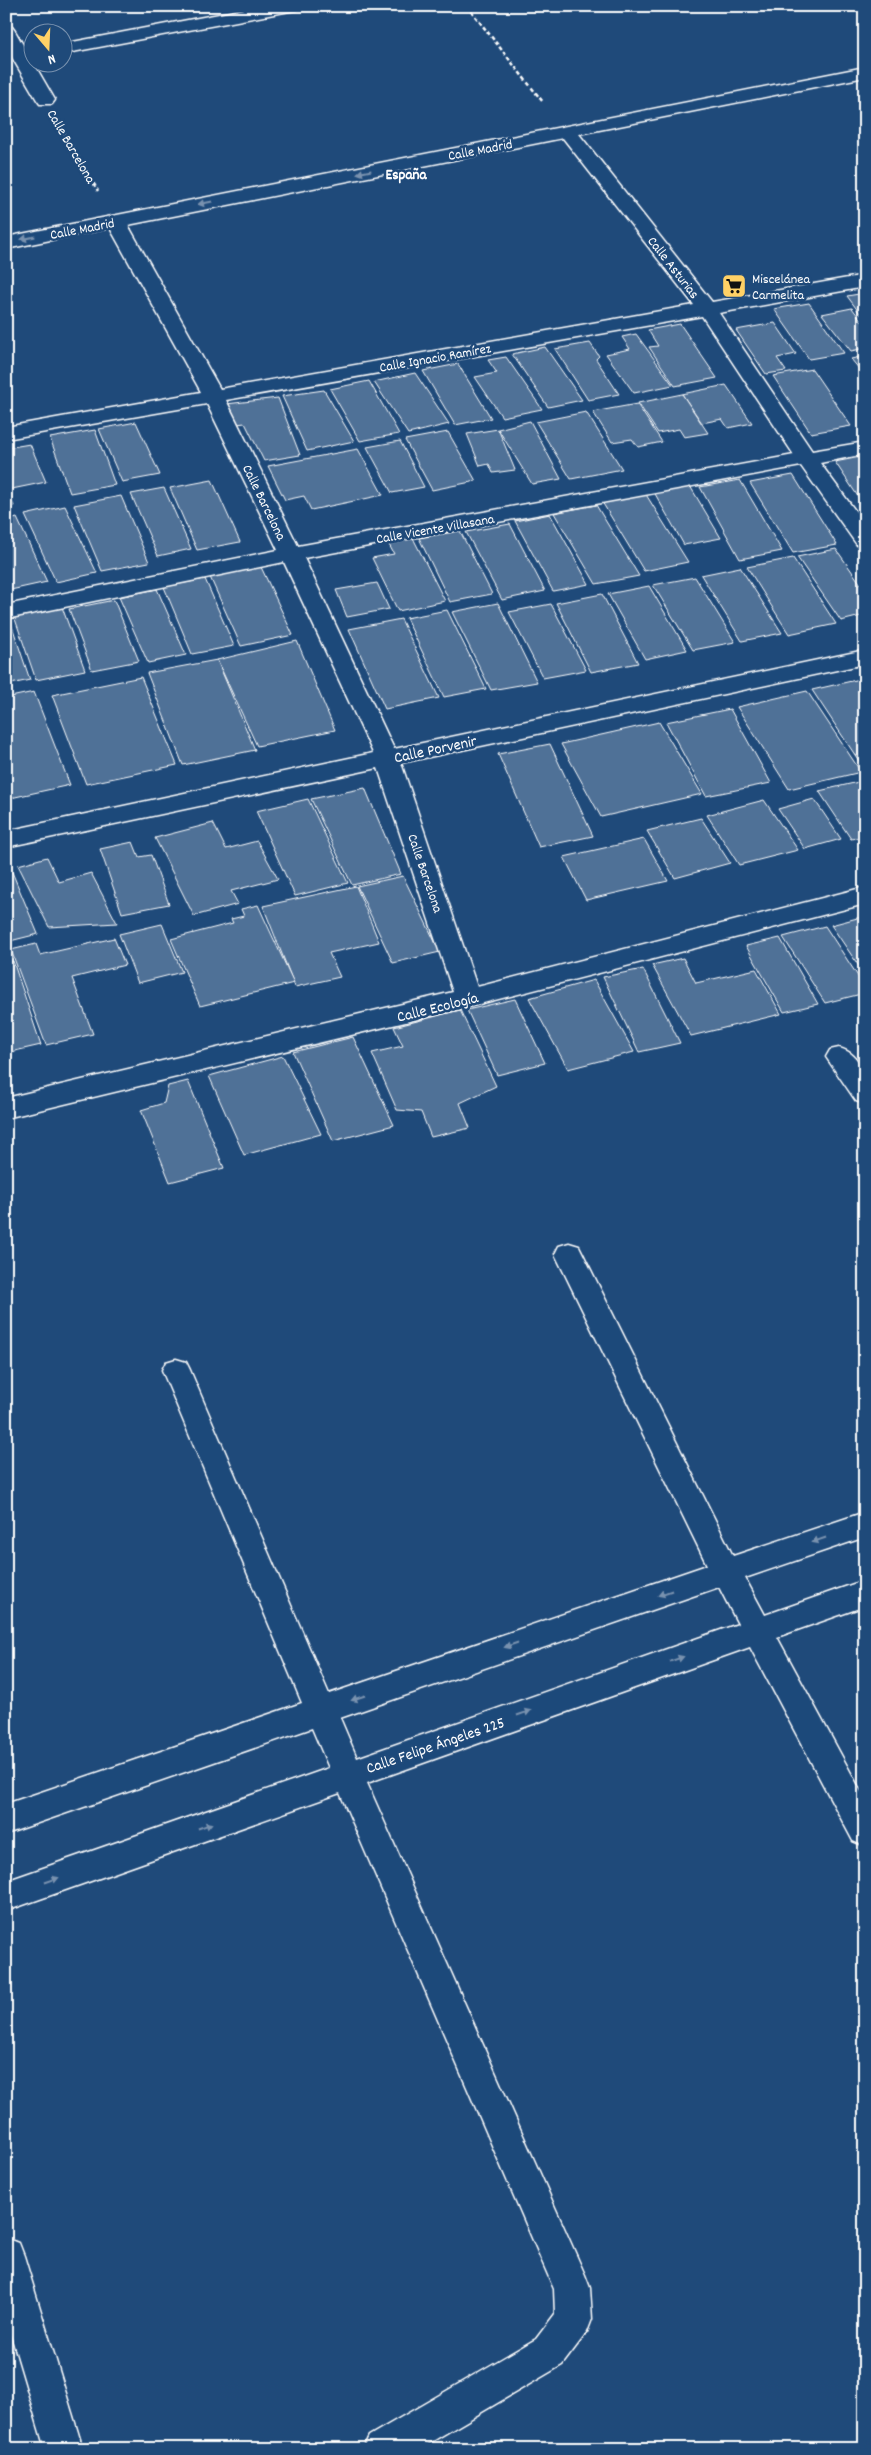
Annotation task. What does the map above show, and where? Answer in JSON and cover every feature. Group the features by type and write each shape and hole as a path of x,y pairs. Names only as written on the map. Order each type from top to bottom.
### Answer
{"street":[{"path":"72,47 290,6"},
{"name":"Calle Barcelona","path":"6,31 46,100"},
{"name":"Calle Madrid","path":"6,242 865,72"},
{"name":"Calle Asturias","path":"567,132 707,310 807,459 865,540"},
{"name":"Calle Barcelona","path":"116,221 213,395 291,554 386,758 468,998"},
{"name":"Calle Ignacio Ramírez","path":"6,433 865,281"},
{"name":"Calle Vicente Villasana","path":"6,612 291,554 865,448"},
{"name":"Calle Porvenir","path":"6,839 865,657"},
{"name":"Calle Ecología","path":"6,1108 468,998 865,895"},
{"path":"839,1057 865,1094"},
{"path":"569,1254 726,1572 865,1831"},
{"path":"176,1370 348,1775 572,2288 574,2319 549,2352 382,2449"},
{"path":"6,1819 865,1524"},
{"name":"Calle Felipe Ángeles 225","path":"6,1896 865,1593"},
{"path":"6,2256 64,2449"}],"path":[{"path":"467,6 567,132"},
{"name":"Calle Barcelona","path":"46,100 116,221"}],"building":[{"path":"865,293 865,320 847,296"},
{"path":"809,303 844,353 809,359 774,309"},
{"path":"852,308 865,325 865,348 851,351 822,314"},
{"path":"775,323 796,354 777,358 786,371 766,374 736,330"},
{"path":"680,324 717,378 675,386 649,347 658,346 648,330"},
{"path":"636,334 673,385 634,393 606,354 630,349 622,337"},
{"path":"590,343 599,356 596,359 619,394 588,400 555,349"},
{"path":"545,347 582,400 548,407 512,354"},
{"path":"865,356 865,376 851,359"},
{"path":"506,357 542,409 502,417 475,377 497,373 488,360"},
{"path":"458,364 491,418 455,425 423,371"},
{"path":"812,369 851,426 811,433 773,376"},
{"path":"415,373 449,424 408,434 374,382"},
{"path":"369,381 399,434 360,441 330,389"},
{"path":"726,385 752,423 728,428 722,419 702,423 682,394"},
{"path":"324,390 354,441 307,451 282,396"},
{"path":"682,394 708,433 684,437 679,429 658,433 638,403"},
{"path":"278,398 300,455 264,461 245,423 237,424 226,404"},
{"path":"637,404 662,442 638,447 632,439 612,442 593,412"},
{"path":"586,412 622,469 571,479 536,422"},
{"path":"530,421 561,479 532,484 498,429"},
{"path":"136,422 160,475 122,482 99,429"},
{"path":"498,429 515,470 493,473 489,464 480,466 467,434"},
{"path":"95,430 115,485 70,493 50,438"},
{"path":"448,432 476,481 432,490 405,440"},
{"path":"400,441 424,487 392,493 367,447"},
{"path":"30,444 46,482 7,490 14,506 6,508 6,448"},
{"path":"358,449 383,495 311,510 304,496 285,500 268,466"},
{"path":"865,456 865,507 835,462"},
{"path":"793,475 837,545 793,553 750,483"},
{"path":"212,480 240,542 197,550 170,488"},
{"path":"740,480 782,551 740,559 700,487"},
{"path":"690,486 721,538 684,545 654,492"},
{"path":"164,488 191,549 158,556 131,494"},
{"path":"645,493 688,562 644,571 602,502"},
{"path":"121,496 149,562 102,571 74,505"},
{"path":"596,505 639,576 596,584 554,513"},
{"path":"65,506 97,573 56,582 25,515"},
{"path":"550,514 589,584 553,591 515,521"},
{"path":"17,518 47,582 6,591 6,521"},
{"path":"510,524 545,591 502,600 466,532"},
{"path":"460,531 492,594 450,602 419,538"},
{"path":"412,536 445,601 398,611 372,558 394,554 387,541"},
{"path":"836,549 865,590 865,615 841,621 797,557"},
{"path":"793,558 836,624 789,634 747,567"},
{"path":"261,567 293,635 241,646 210,577"},
{"path":"740,567 782,633 742,641 701,575"},
{"path":"695,577 735,642 693,650 653,585"},
{"path":"205,579 234,646 192,654 164,587"},
{"path":"377,583 389,609 347,617 336,590"},
{"path":"649,586 687,650 645,659 608,594"},
{"path":"157,589 186,655 148,663 119,597"},
{"path":"602,594 638,663 591,672 556,603"},
{"path":"114,600 139,661 92,670 69,609"},
{"path":"498,603 537,682 491,690 452,612"},
{"path":"551,604 586,670 543,678 509,612"},
{"path":"62,607 85,670 36,680 14,616"},
{"path":"447,610 486,689 444,697 406,618"},
{"path":"6,617 9,617 30,680 6,685"},
{"path":"401,619 439,698 385,709 349,629"},
{"path":"297,641 335,730 257,746 217,660"},
{"path":"217,660 255,750 183,765 147,673"},
{"path":"141,677 177,765 86,784 52,695"},
{"path":"865,678 865,770 812,690"},
{"path":"807,691 861,772 789,789 737,707"},
{"path":"34,692 70,785 6,799 6,698"},
{"path":"730,709 771,783 706,796 666,722"},
{"path":"659,722 702,794 601,817 561,744"},
{"path":"550,744 593,836 539,847 498,754"},
{"path":"863,781 865,836 851,839 819,791"},
{"path":"365,788 401,874 352,885 311,799"},
{"path":"308,799 348,883 295,896 256,811"},
{"path":"814,799 841,839 805,849 778,809"},
{"path":"764,800 798,850 739,865 707,815"},
{"path":"701,818 730,863 675,878 647,831"},
{"path":"213,823 226,849 257,841 278,879 231,891 238,904 194,916 155,838"},
{"path":"644,839 668,881 586,900 564,857"},
{"path":"133,842 139,857 151,855 169,904 122,913 100,849"},
{"path":"47,857 59,882 91,873 117,923 49,927 18,865"},
{"path":"12,872 38,934 6,942 6,873"},
{"path":"403,876 440,952 393,963 357,886"},
{"path":"356,886 379,942 329,953 340,977 295,987 263,906"},
{"path":"258,905 294,983 200,1006 171,939 233,923 231,919 244,916 241,909"},
{"path":"865,916 865,975 831,925"},
{"path":"162,924 182,972 138,983 119,934"},
{"path":"825,926 865,987 865,993 825,1003 783,937"},
{"path":"114,938 125,965 72,978 93,1034 46,1045 11,950 36,944 40,955"},
{"path":"780,938 818,1004 784,1012 746,946"},
{"path":"683,958 696,983 756,969 781,1014 691,1036 652,965"},
{"path":"13,961 41,1045 6,1053 6,962"},
{"path":"643,969 680,1043 639,1052 603,977"},
{"path":"594,980 634,1052 568,1069 529,998"},
{"path":"515,999 545,1063 497,1075 467,1010"},
{"path":"460,1010 496,1086 460,1103 470,1128 431,1137 421,1112 397,1110 372,1053 403,1046 394,1027"},
{"path":"353,1037 394,1125 333,1141 293,1052"},
{"path":"283,1056 321,1134 244,1155 209,1076"},
{"path":"188,1081 224,1168 170,1182 141,1110 164,1103 168,1086"}],"place":[{"name":"Miscelánea Carmelita","path":"734,286"}],"district":[{"name":"España","path":"406,174"}]}
